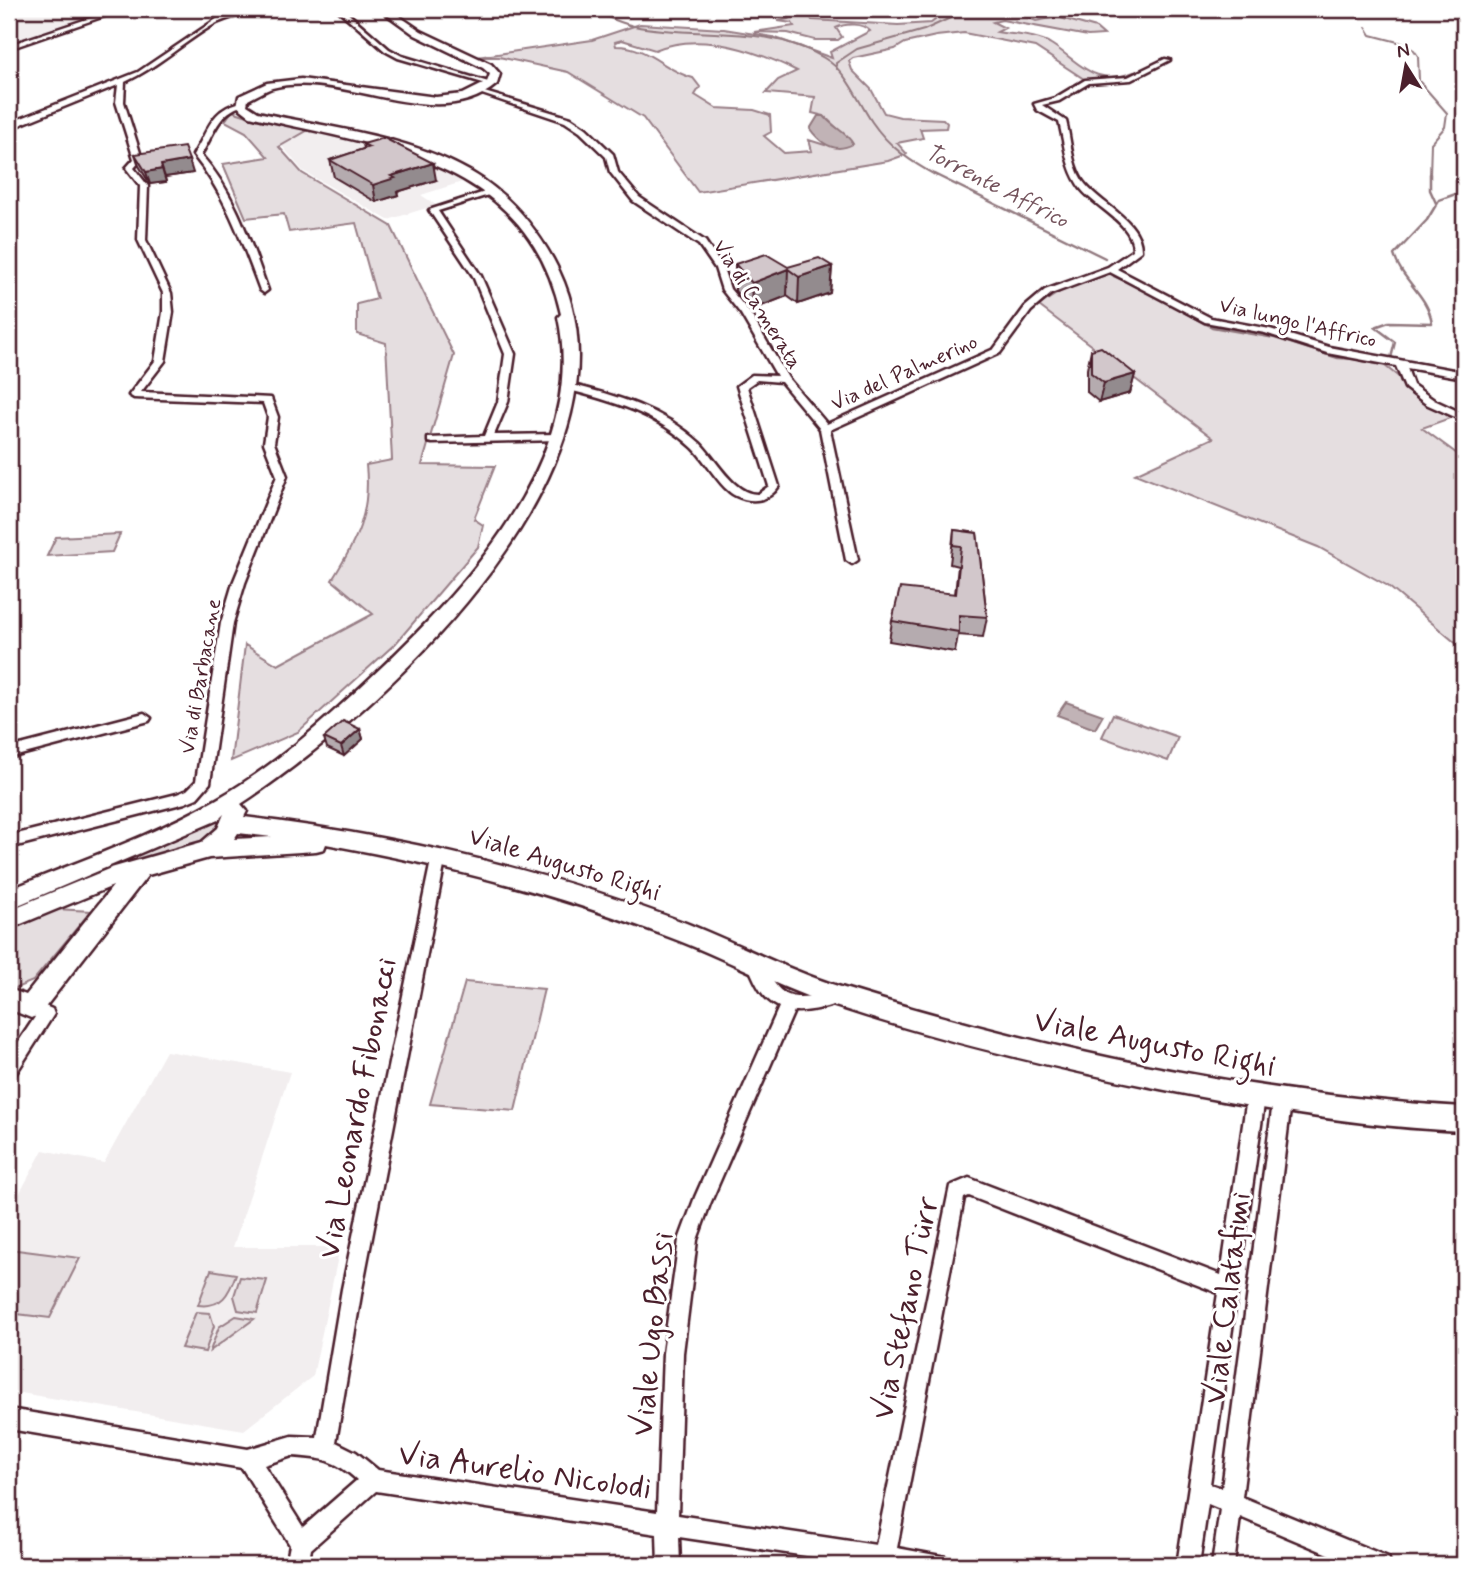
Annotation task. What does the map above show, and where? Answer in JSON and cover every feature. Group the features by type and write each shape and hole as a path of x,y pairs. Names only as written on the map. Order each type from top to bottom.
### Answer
{"main road":[{"path":"209,849 226,836 238,809 274,772 391,671 404,664 421,647 424,638 458,603 507,540 532,498 560,425 568,391 569,328 559,285 534,236 494,192 464,173 415,151 362,135 254,114 242,104 245,97 264,89 302,83 422,99 479,92 492,84 495,74 487,66 418,33 383,9"},
{"path":"9,900 224,805 274,772"},
{"name":"Viale Augusto Righi","path":"196,818 218,813 226,815 231,824 318,834 349,842 439,856 547,884 680,931 838,997 1028,1051 1283,1102 1394,1115 1464,1119"},
{"name":"Viale Augusto Righi","path":"9,919 94,883 209,849 349,842"},
{"path":"29,1007 141,867"}],"street":[{"path":"9,47 122,9"},
{"path":"9,125 150,67 217,18 231,12 256,9"},
{"path":"340,9 393,54 417,64 492,84"},
{"name":"Via del Palmerino","path":"825,429 997,351 1028,309 1048,292 1111,269 1137,251 1136,239 1074,174 1068,159 1062,121 1046,113 1038,104 1057,100 1087,81 1129,79 1167,60"},
{"name":"Via di Barbacane","path":"9,842 186,797 200,787 227,622 239,583 282,476 269,443 273,417 267,400 134,395 160,361 166,337 167,293 142,240 145,186 130,168 138,159 120,102 122,81 119,80"},
{"name":"Via di Camerata","path":"479,92 568,120 590,136 610,156 614,172 636,199 702,243 719,268 726,290 745,313 784,379 825,429 852,561"},
{"path":"242,104 223,109 209,129 197,155 209,168 235,214 264,290"},
{"path":"488,438 503,401 510,354 477,276 433,210 494,192"},
{"name":"Via lungo l'Affrico","path":"1111,269 1208,320 1267,331 1327,349 1400,364 1409,386 1430,402 1464,418"},
{"path":"1400,364 1464,375"},
{"path":"568,391 597,393 646,409 663,418 697,443 734,490 740,495 758,498 767,495 774,486 742,386 755,376 784,379"},
{"path":"432,440 488,438 560,425"},
{"path":"9,753 144,719"},
{"name":"Via Leonardo Fibonacci","path":"324,1447 439,856"},
{"path":"756,965 768,992 789,1004 805,1006 838,997"},
{"name":"Viale Ugo Bassi","path":"669,1565 667,1472 673,1353 688,1240 701,1203 789,1004"},
{"path":"9,1070 29,1007"},
{"name":"Viale Calatafimi","path":"1188,1565 1256,1097"},
{"name":"Viale Calatafimi","path":"1223,1565 1283,1102"},
{"name":"Via Stefano Türr","path":"885,1556 956,1192 969,1187 1227,1287"},
{"path":"9,1419 248,1459 292,1446 324,1447 349,1459 373,1480 301,1543 297,1565"},
{"path":"248,1459 301,1543"},
{"name":"Via Aurelio Nicolodi","path":"373,1480 938,1565"},
{"path":"1198,1489 1380,1565"}],"shaded area":[{"path":"9,9 117,9 59,32 9,45"},
{"path":"789,9 805,9 812,20 898,25 931,23 935,20 932,9 1006,9 1000,13 1021,14 1036,21 1057,17 1096,28 1104,35 1088,36 1002,20 993,22 1005,28 997,32 1046,41 1088,71 1098,75 1120,76 1134,72 1138,75 1125,80 1087,81 1035,47 964,33 905,43 895,49 853,58 849,61 852,70 871,89 884,113 900,117 943,119 947,123 946,128 920,129 923,138 897,143 907,154 888,161 698,192 643,118 568,72 499,57 477,57 592,40 640,24 724,29 773,37 832,58 830,52 870,31 858,25 840,26 836,28 842,37 838,40 815,40 788,33 754,32 794,26 792,23 778,21 788,19 780,16 786,14","holes":["622,40 655,50 690,42 709,43 745,50 781,63 797,71 778,80 766,93 815,97 812,113 824,116 838,129 825,145 809,140 812,151 784,153 764,136 771,132 770,115 754,110 716,108 695,95 700,87 693,78 638,50 616,46 615,42"]},
{"path":"232,111 260,120 310,129 279,147 302,173 391,226 454,355 422,465 495,466 474,519 483,525 478,547 396,643 298,732 231,761 245,645 278,665 373,614 332,580 349,552 360,526 366,498 366,465 392,460 386,343 357,334 357,304 377,299 356,223 289,232 284,214 246,218 223,164 268,157 246,132 225,121"},
{"path":"818,116 824,116 853,144 834,148 819,139 810,129"},
{"path":"312,128 421,159 462,182 421,195 436,205 388,220 303,171 282,146"},
{"path":"1113,273 1205,324 1276,336 1330,354 1385,366 1450,418 1422,428 1464,459 1464,650 1388,586 1318,547 1135,474 1213,438 1039,306 1074,285"},
{"path":"120,534 112,552 47,556 56,537"},
{"path":"1066,702 1103,715 1095,729 1057,715"},
{"path":"1113,714 1178,737 1168,761 1102,737"},
{"path":"215,818 222,823 213,839 108,872 9,914 9,904 200,820"},
{"path":"55,909 91,911 33,981 16,988 9,986 9,931"},
{"path":"465,982 544,989 515,1111 430,1104"},
{"path":"166,1051 290,1072 233,1247 340,1247 313,1376 244,1430 9,1391 9,1213 43,1150 104,1163"},
{"path":"9,1249 80,1258 50,1318 9,1313"},
{"path":"211,1270 236,1274 230,1288 219,1302 198,1305"},
{"path":"240,1277 267,1280 257,1313 238,1310 234,1296"},
{"path":"196,1312 210,1313 214,1326 205,1352 181,1348"},
{"path":"236,1316 254,1319 210,1351 219,1327"}],"building":[{"path":"384,138 433,163 391,176 395,178 373,185 330,160 369,147 363,144"},
{"path":"184,147 189,160 161,165 162,169 146,172 135,154"},
{"path":"766,254 788,267 819,258 832,266 799,277 788,269 752,283 735,264"},
{"path":"1101,347 1135,374 1104,383 1091,373 1091,350"},
{"path":"954,530 977,533 987,617 959,615 959,632 892,621 900,588 956,594 961,546 953,545"},
{"path":"343,721 360,729 341,746 324,738"}],"waterway":[{"name":"Torrente Affrico","path":"589,9 617,21 658,30 779,40 802,47 837,68"},
{"path":"837,68 836,63 857,49 924,30 970,9"},
{"path":"1366,27 1371,35 1402,43 1414,50 1418,56 1419,81 1447,113 1445,127 1431,143 1430,176"},
{"name":"Torrente Affrico","path":"837,68 879,131 909,159 937,176"},
{"name":"Torrente Affrico","path":"934,174 1105,258"},
{"path":"1430,176 1430,190 1436,203"},
{"path":"1390,362 1395,342 1375,327 1389,322 1432,323 1426,304 1403,273 1394,255 1427,220 1439,200 1464,191"},
{"name":"Torrente Affrico","path":"1114,276 1139,287"},
{"name":"Torrente Affrico","path":"1181,309 1212,327 1275,338 1338,358 1362,359"},
{"name":"Torrente Affrico","path":"1398,370 1401,383 1417,396"}]}
